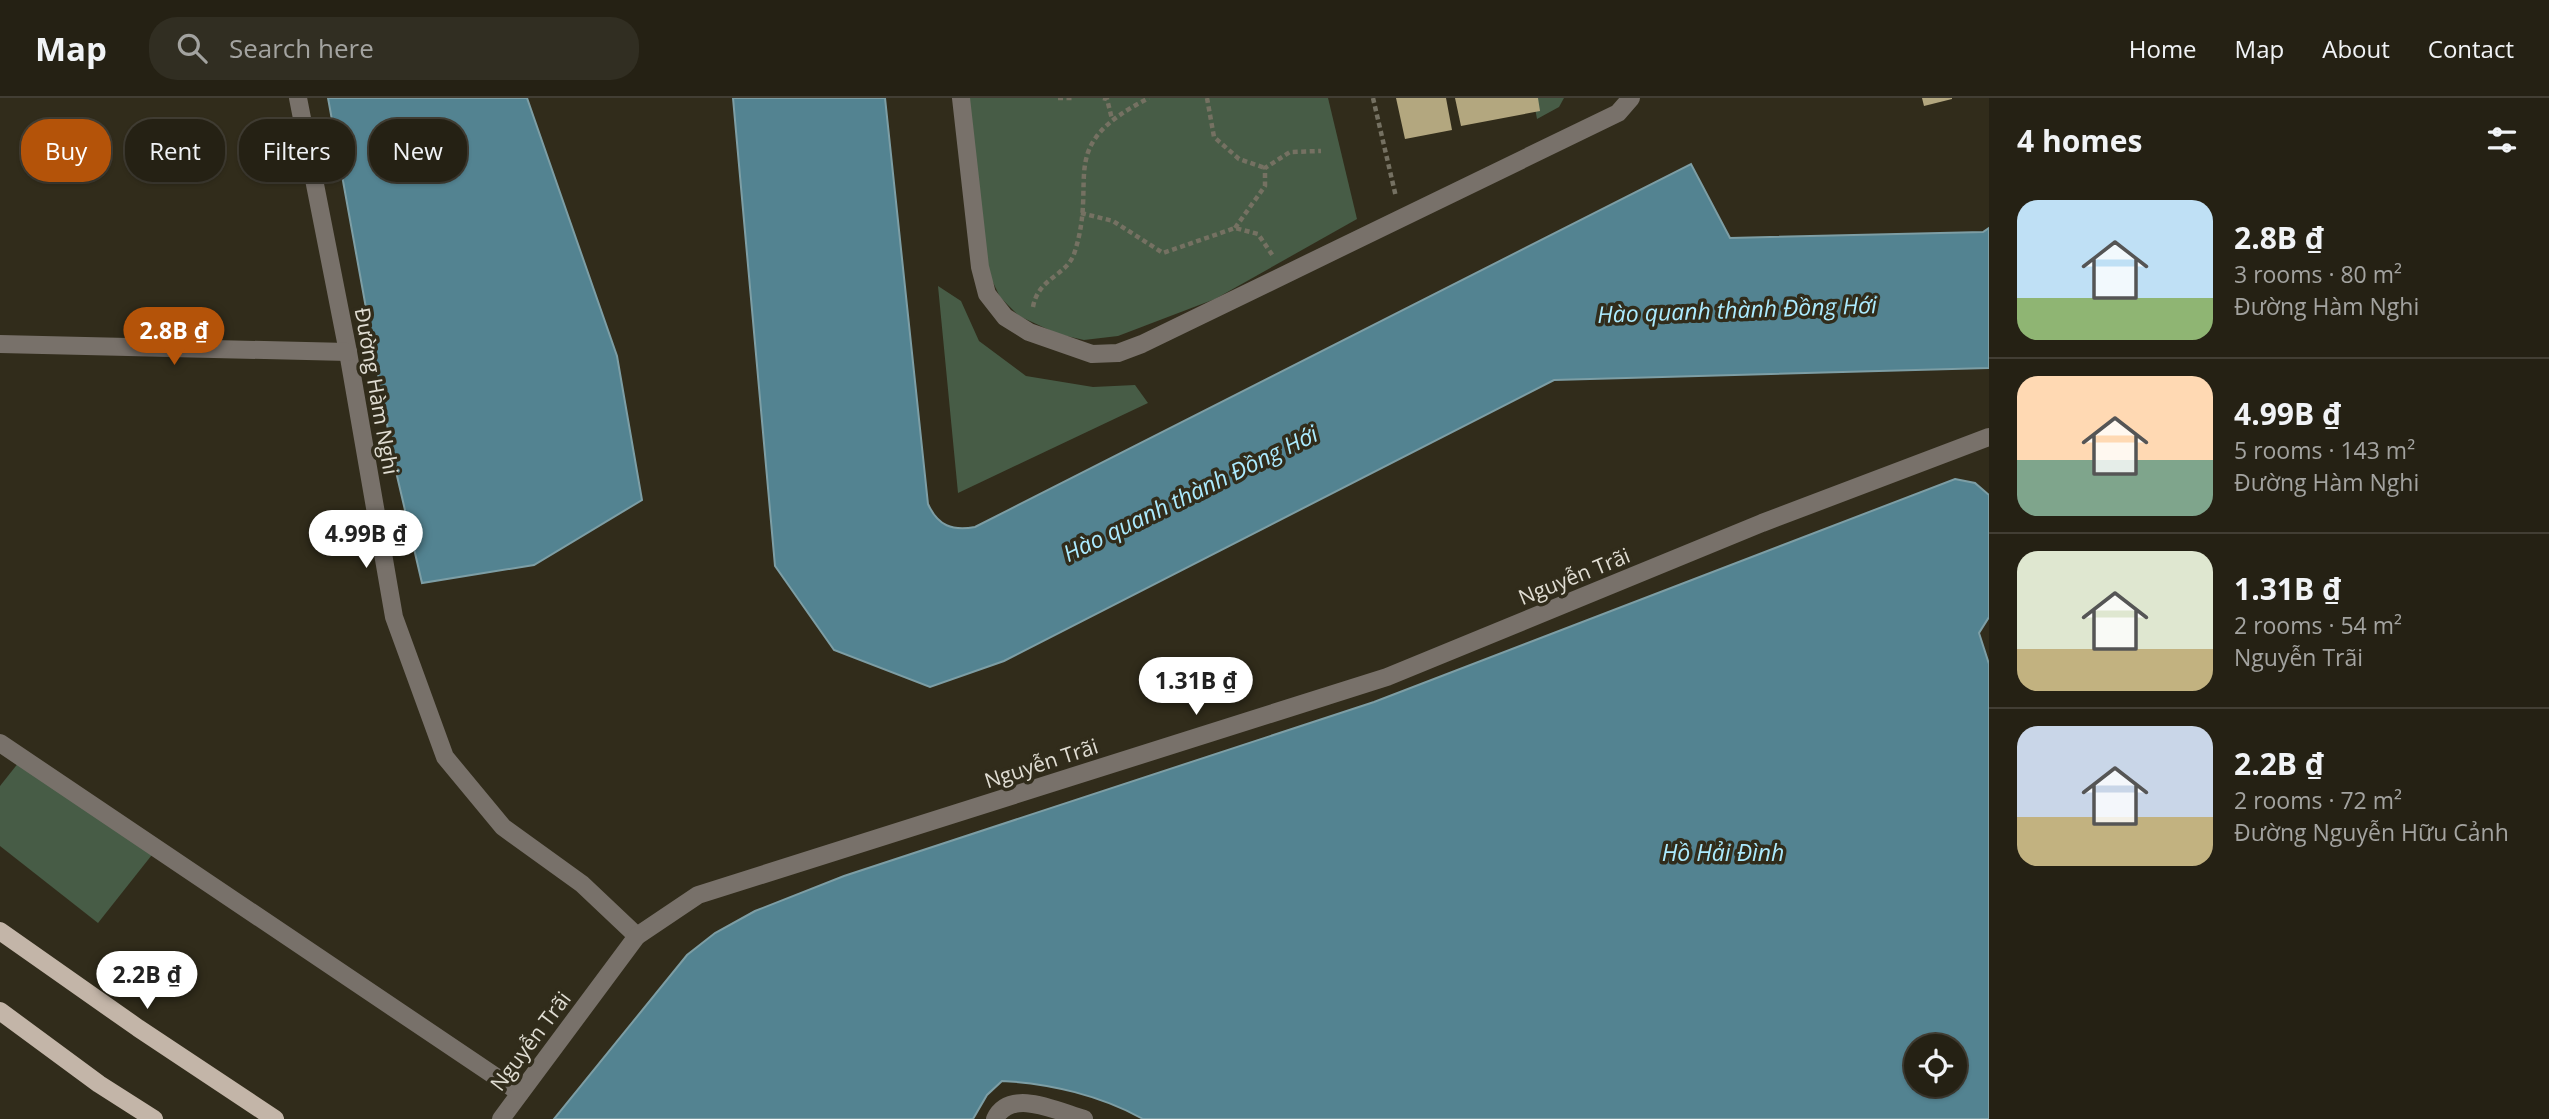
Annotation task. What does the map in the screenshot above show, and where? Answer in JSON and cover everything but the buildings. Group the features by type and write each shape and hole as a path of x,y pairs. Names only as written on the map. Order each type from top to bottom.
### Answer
{"main road":[{"path":"0,931 138,1028 275,1119"},
{"path":"0,1011 99,1084 154,1119"}],"street":[{"name":"Đường Hàm Nghi","path":"298,98 348,352 394,617 445,757 503,827 582,884 637,936"},
{"path":"961,98 979,267 987,294 1005,317 1029,332 1092,354 1118,353 1142,344 1618,113 1631,98"},
{"path":"0,344 348,352"},
{"name":"Nguyễn Trãi","path":"501,1119 637,936 698,895 1387,677 1762,523 1989,437"},
{"path":"0,743 520,1093"},
{"path":"995,1119 1007,1107 1029,1102 1083,1119"}],"path":[{"path":"1058,98 1074,98"},
{"path":"1103,98 1107,99 1113,119"},
{"path":"1029,332 1036,292 1073,257 1081,213 1083,161 1099,133 1113,119 1149,98"},
{"path":"1207,98 1214,137 1239,159 1265,168"},
{"path":"1373,98 1401,219"},
{"path":"1265,168 1290,152 1321,151"},
{"path":"1235,228 1265,186 1265,168"},
{"path":"1081,213 1112,220 1163,253 1235,228 1258,234 1285,275"}],"green space":[{"path":"967,98 1328,98 1357,219 1215,299 1118,336 1084,340 1058,334 1019,316 1000,297 988,272"},
{"path":"1533,98 1564,98 1559,107 1537,119"},
{"path":"938,286 961,301 979,341 1026,376 1093,387 1135,385 1148,403 958,493"},
{"path":"27,752 155,851 98,923 0,846 0,786"}],"water":[{"path":"328,98 527,98 617,356 642,500 534,565 422,583 394,463 343,182 355,182 355,119 332,119"},
{"name":"Hào quanh thành Đồng Hới","path":"733,98 885,98 928,504 941,522 953,527 975,527 1691,164 1730,238 1983,232 1989,228 1989,368 1554,380 1004,661 930,687 834,650 775,566"},
{"name":"Hồ Hải Đình","path":"1955,479 1975,483 1989,495 1989,617 1979,633 1989,664 1989,1119 1143,1119 1075,1092 1002,1081 987,1095 973,1119 554,1119 687,955 715,933 755,911 844,876 1374,702"}]}
